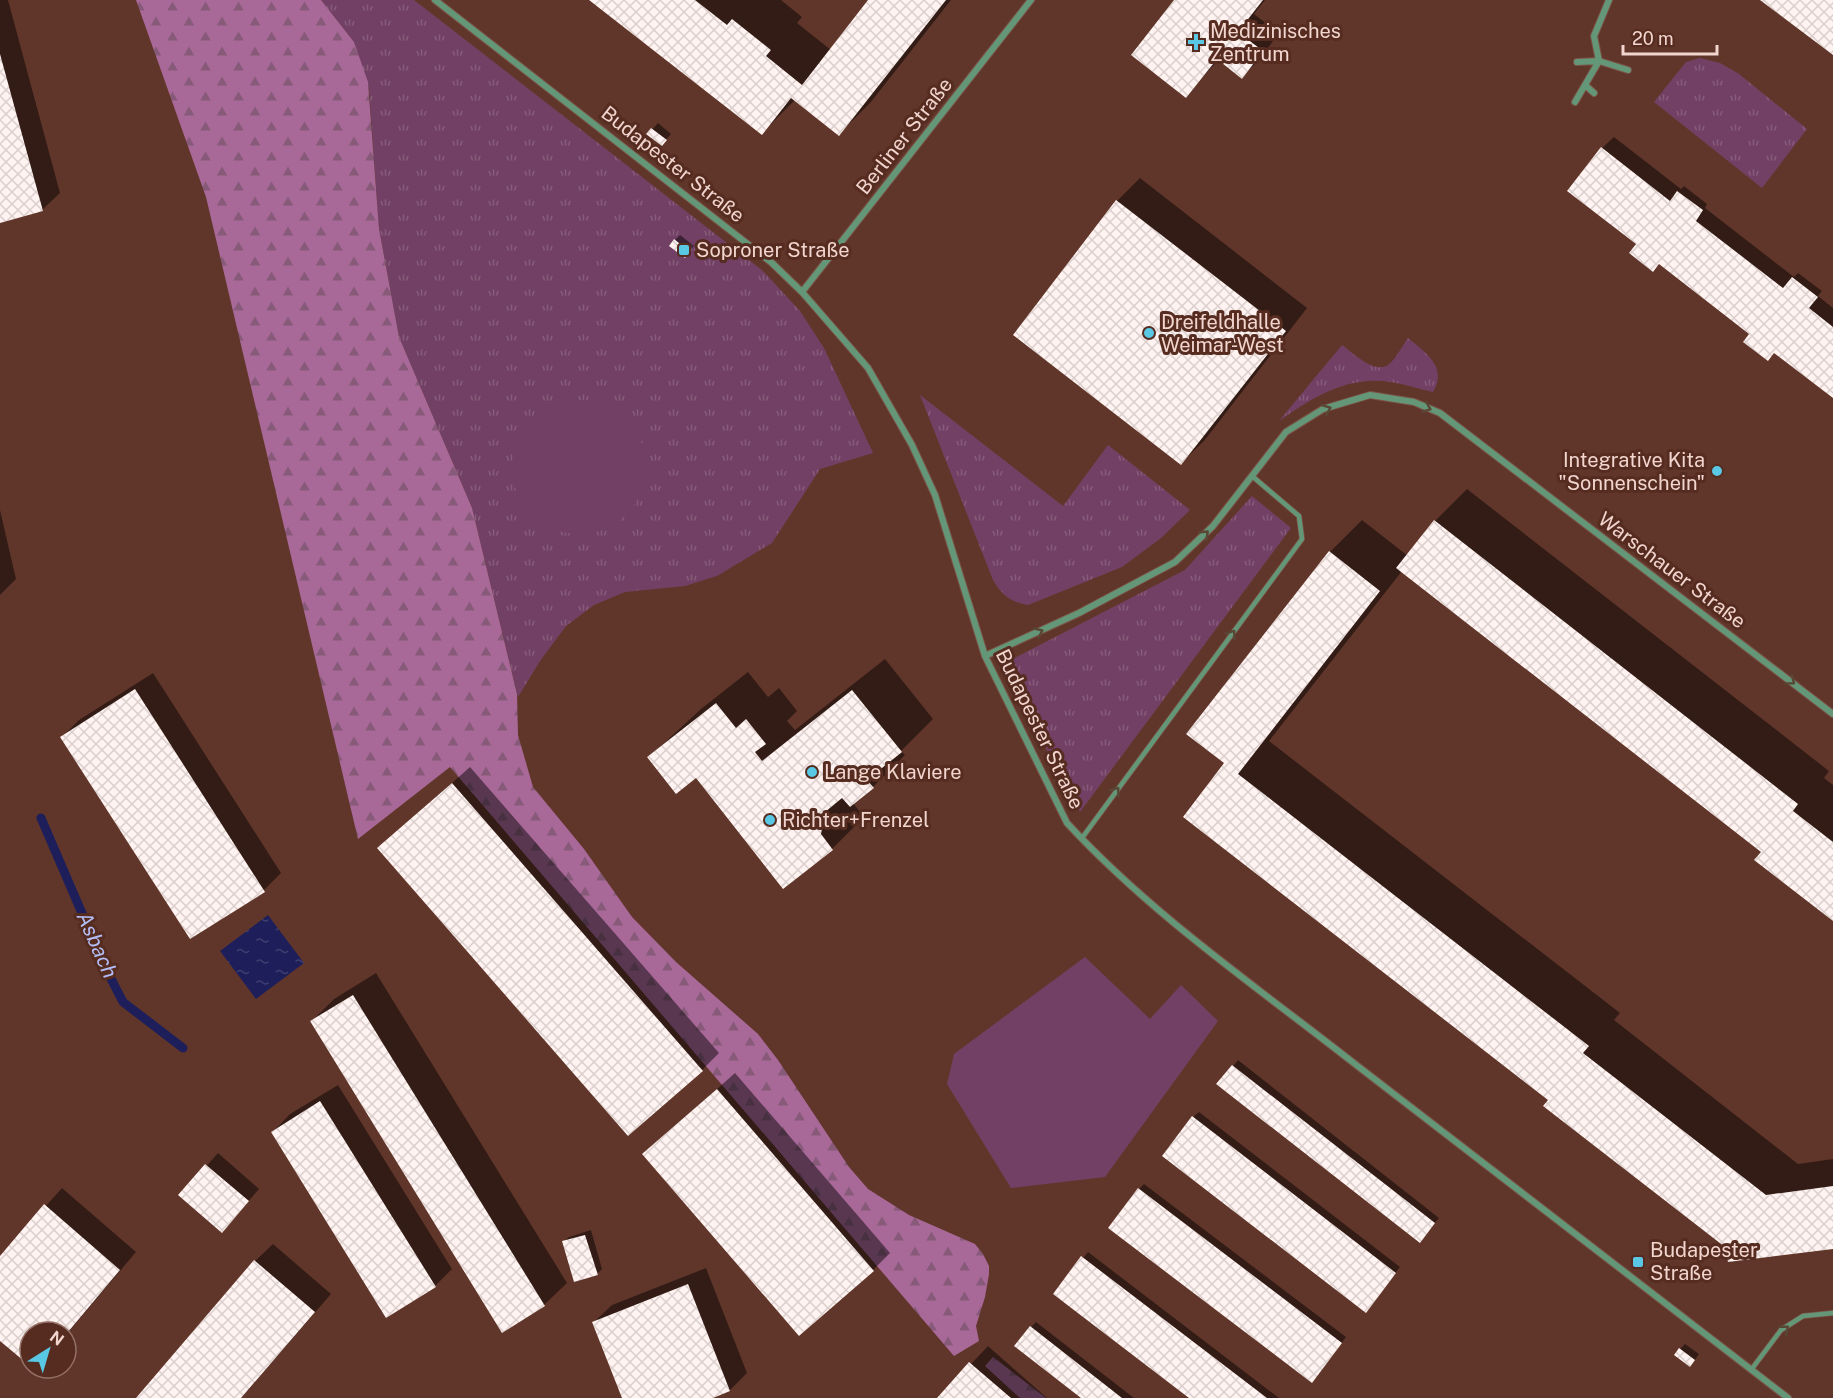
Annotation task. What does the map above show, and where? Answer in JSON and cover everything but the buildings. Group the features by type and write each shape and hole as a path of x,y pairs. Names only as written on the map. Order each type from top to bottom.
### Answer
{"street":[{"name":"Budapester Straße","path":"435,0 772,263 802,292 868,368 912,445 935,495 986,656 1068,823 1082,838 1139,894 1246,980 1788,1398"},
{"name":"Berliner Straße","path":"802,292 1031,0"},
{"path":"1575,102 1599,61 1594,36 1609,0"},
{"path":"1577,62 1599,61 1628,70"},
{"path":"1585,85 1594,93"},
{"name":"Warschauer Straße","path":"986,656 1079,613 1175,562 1213,526 1286,432 1323,410 1370,395 1414,402 1440,413 1833,714"}],"lane":[{"path":"1082,838 1302,539 1299,516 1252,476"},
{"path":"1751,1370 1781,1330 1803,1316 1833,1313"}],"green space":[{"path":"136,0 321,0 354,42 368,82 379,229 399,337 472,508 517,694 518,735 533,787 584,849 632,917 676,962 758,1034 778,1060 849,1167 868,1189 909,1215 975,1244 989,1266 985,1297 976,1326 979,1341 954,1356 450,767 358,839 206,197"},
{"path":"321,0 414,0 763,271 800,311 824,348 873,453 820,469 772,543 717,576 685,586 625,592 594,605 566,626 540,661 518,697 472,508 399,337 379,229 369,88 354,42"},
{"path":"1700,58 1720,63 1739,74 1807,129 1762,188 1654,102 1686,62"},
{"path":"1408,338 1433,361 1438,375 1433,392 1391,382 1360,382 1318,396 1279,421 1342,345 1370,365 1382,367 1394,359"},
{"path":"920,395 1063,506 1108,445 1190,510 1161,538 1122,567 1028,605 1011,600 1003,594 993,580"},
{"path":"579,400 605,405 627,419 641,441 646,467 641,493 627,515 605,529 579,534 553,529 531,515 517,493 512,467 517,441 531,419 553,405"},
{"path":"1252,496 1291,528 1080,812 1001,665 1185,570"},
{"path":"1085,957 1150,1019 1181,985 1218,1021 1105,1177 1011,1188 947,1084 954,1054"},
{"path":"993,1357 1046,1398 1020,1398 985,1366"}],"water":[{"path":"268,915 304,963 256,999 220,951"}],"waterway":[{"name":"Asbach","path":"41,818 106,969 123,1002 183,1048"}],"place":[{"name":"Medizinisches Zentrum","path":"1196,42"},
{"name":"Soproner Straße","path":"684,250"},
{"name":"Dreifeldhalle Weimar-West","path":"1149,333"},
{"name":"Integrative Kita \"Sonnenschein\"","path":"1717,471"},
{"name":"Lange Klaviere","path":"812,772"},
{"name":"Richter+Frenzel","path":"770,820"},
{"name":"Budapester Straße","path":"1638,1262"}]}
